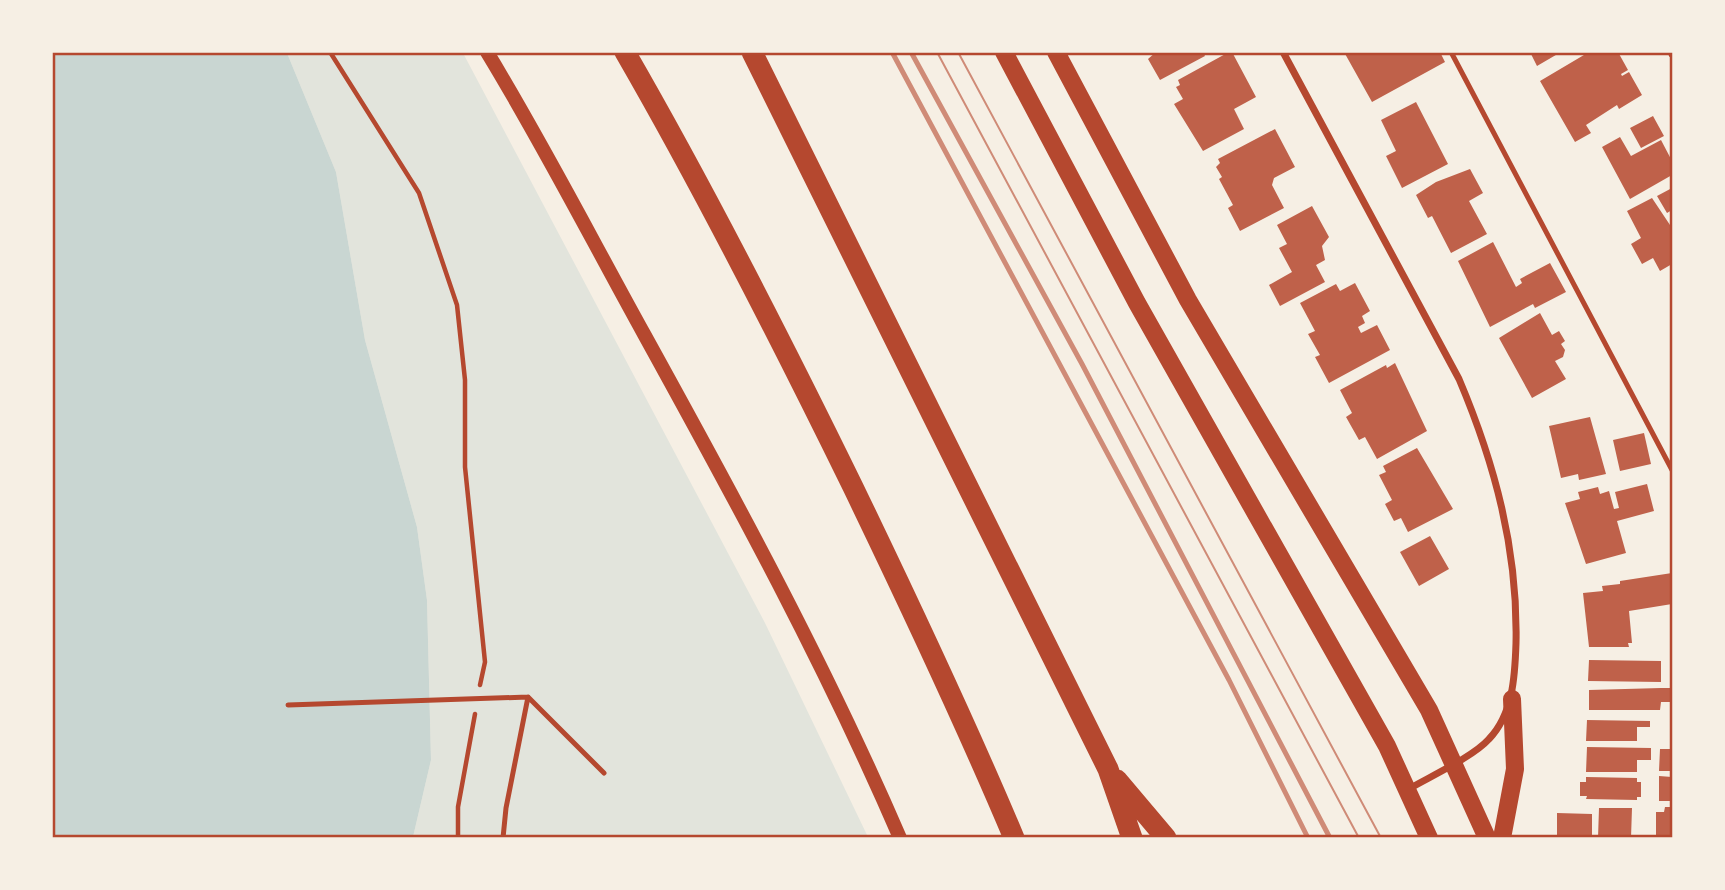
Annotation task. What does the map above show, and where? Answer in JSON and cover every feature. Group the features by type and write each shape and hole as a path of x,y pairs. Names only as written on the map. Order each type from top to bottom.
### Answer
{"highway":[{"path":"625,52 676,141 775,327 917,621 1014,838"},
{"path":"752,52 1108,769 1132,838"},
{"path":"1108,769 1166,838"}],"main road":[{"path":"486,52 661,365 807,635 900,838"},
{"path":"1004,52 1137,303 1387,746 1429,838"},
{"path":"1056,52 1188,300 1429,710 1487,838"},
{"path":"1502,838 1515,769 1511,699"}],"street":[{"path":"1283,52 1459,379 1476,422 1511,542 1517,606 1511,699 1489,739 1407,790"}],"lane":[{"path":"1451,52 1672,470"},
{"path":"503,838 506,808 528,696"},
{"path":"288,705 528,696 604,773"}],"path":[{"path":"330,52 419,193 457,305 465,380 465,467 485,662 458,807 458,838"}],"shaded area":[{"path":"52,53 287,53 336,172 365,340 417,527 427,600 431,760 413,837 53,837"},
{"path":"287,53 463,53 765,623 868,837 413,837 431,760 427,600 417,527 365,340 336,172"}],"building":[{"path":"1156,52 1203,52 1205,56 1160,80 1148,59"},
{"path":"1232,52 1256,97 1234,109 1244,129 1203,151 1174,104 1183,99 1176,87 1180,85 1178,80"},
{"path":"1344,52 1440,52 1445,62 1372,102"},
{"path":"1530,52 1561,52 1537,66"},
{"path":"1589,52 1618,52 1628,70 1621,74 1622,76 1629,72 1642,95 1619,109 1617,105 1586,125 1591,133 1575,142 1540,81"},
{"path":"1416,102 1448,164 1402,188 1386,156 1396,151 1381,120"},
{"path":"1653,116 1664,136 1641,148 1630,128"},
{"path":"1275,129 1295,167 1274,178 1272,185 1284,208 1240,231 1228,208 1233,205 1219,179 1222,177 1216,167 1220,163 1218,159"},
{"path":"1620,137 1631,156 1661,140 1672,161 1672,175 1630,199 1602,147"},
{"path":"1470,169 1483,193 1469,201 1487,234 1451,253 1432,216 1428,218 1416,195 1436,182"},
{"path":"1672,188 1672,210 1667,213 1657,196"},
{"path":"1652,198 1672,228 1672,264 1660,271 1653,258 1642,264 1631,244 1641,238 1627,211"},
{"path":"1312,206 1329,237 1322,246 1325,260 1316,265 1325,282 1280,306 1269,285 1292,272 1279,248 1287,244 1277,225"},
{"path":"1493,242 1516,287 1522,283 1520,279 1550,263 1566,292 1535,308 1533,304 1490,327 1458,261"},
{"path":"1355,283 1370,311 1362,316 1365,323 1358,327 1361,333 1377,325 1390,350 1329,383 1315,357 1320,355 1308,334 1315,331 1300,303 1336,284 1340,291"},
{"path":"1540,313 1552,335 1559,331 1565,341 1561,344 1565,350 1563,357 1555,361 1566,379 1532,398 1499,338"},
{"path":"1395,363 1427,431 1377,459 1365,437 1359,440 1346,417 1352,413 1340,390 1386,365 1387,368"},
{"path":"1590,417 1606,474 1579,480 1578,474 1561,478 1549,426"},
{"path":"1644,433 1651,464 1620,471 1613,440"},
{"path":"1417,448 1453,509 1408,532 1401,518 1394,521 1385,504 1392,500 1379,475 1386,472 1383,466"},
{"path":"1647,484 1654,511 1617,521 1626,553 1586,564 1565,503 1580,499 1578,492 1598,487 1600,494 1609,491 1614,509 1619,508 1615,492"},
{"path":"1430,536 1449,569 1419,586 1400,552"},
{"path":"1672,573 1672,604 1629,611 1632,643 1628,643 1629,647 1589,647 1583,593 1603,591 1602,586 1620,584 1620,581"},
{"path":"1589,660 1661,661 1661,682 1588,681"},
{"path":"1672,688 1672,702 1661,702 1660,710 1589,710 1589,690"},
{"path":"1587,720 1650,721 1650,727 1637,727 1637,741 1586,741"},
{"path":"1587,747 1651,748 1651,760 1637,760 1637,772 1586,772"},
{"path":"1660,749 1672,749 1672,771 1659,771"},
{"path":"1659,776 1672,777 1672,801 1659,801"},
{"path":"1586,777 1637,778 1637,782 1641,782 1641,797 1637,797 1637,800 1586,799 1587,796 1580,796 1580,782 1586,782"},
{"path":"1665,807 1672,807 1672,838 1656,838 1656,812 1664,812"},
{"path":"1599,808 1632,808 1631,838 1598,838"},
{"path":"1557,813 1592,814 1592,838 1557,838"}],"tram line":[{"path":"937,52 1359,838"},
{"path":"958,52 1381,838"}],"railway":[{"path":"892,52 1229,680 1308,838"},
{"path":"911,52 1082,364 1330,838"}]}
